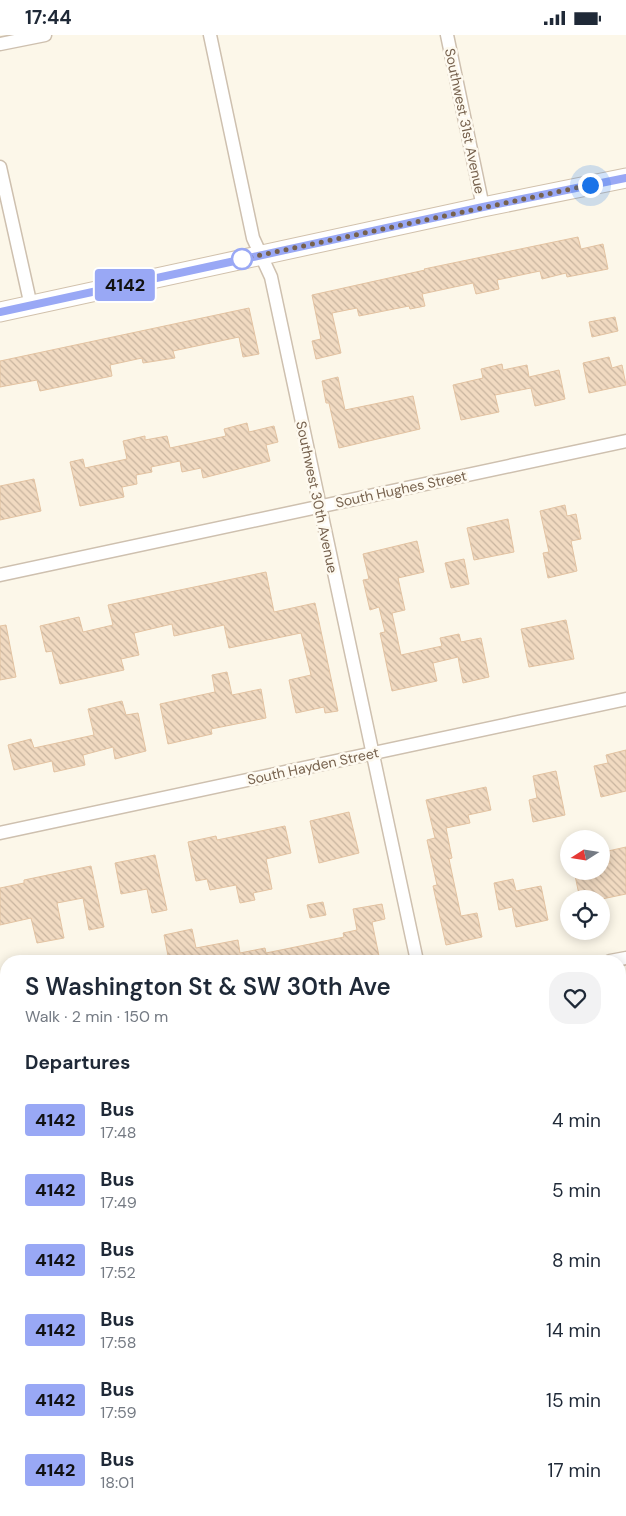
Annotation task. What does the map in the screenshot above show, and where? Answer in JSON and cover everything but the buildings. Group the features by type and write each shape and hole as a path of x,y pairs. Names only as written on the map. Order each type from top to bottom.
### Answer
{"main road":[{"path":"0,312 483,207 626,178"}],"street":[{"path":"0,44 45,35"},
{"name":"Southwest 30th Avenue","path":"210,35 253,238 271,277 415,955"},
{"name":"Southwest 31st Avenue","path":"447,35 483,207"},
{"path":"0,167 31,306"},
{"name":"South Hughes Street","path":"0,575 626,441"},
{"name":"South Hayden Street","path":"0,833 626,699"}],"bus line":[{"name":"4142","path":"0,312 483,207 626,178"}],"route":[{"path":"242,259 590,185"}]}
